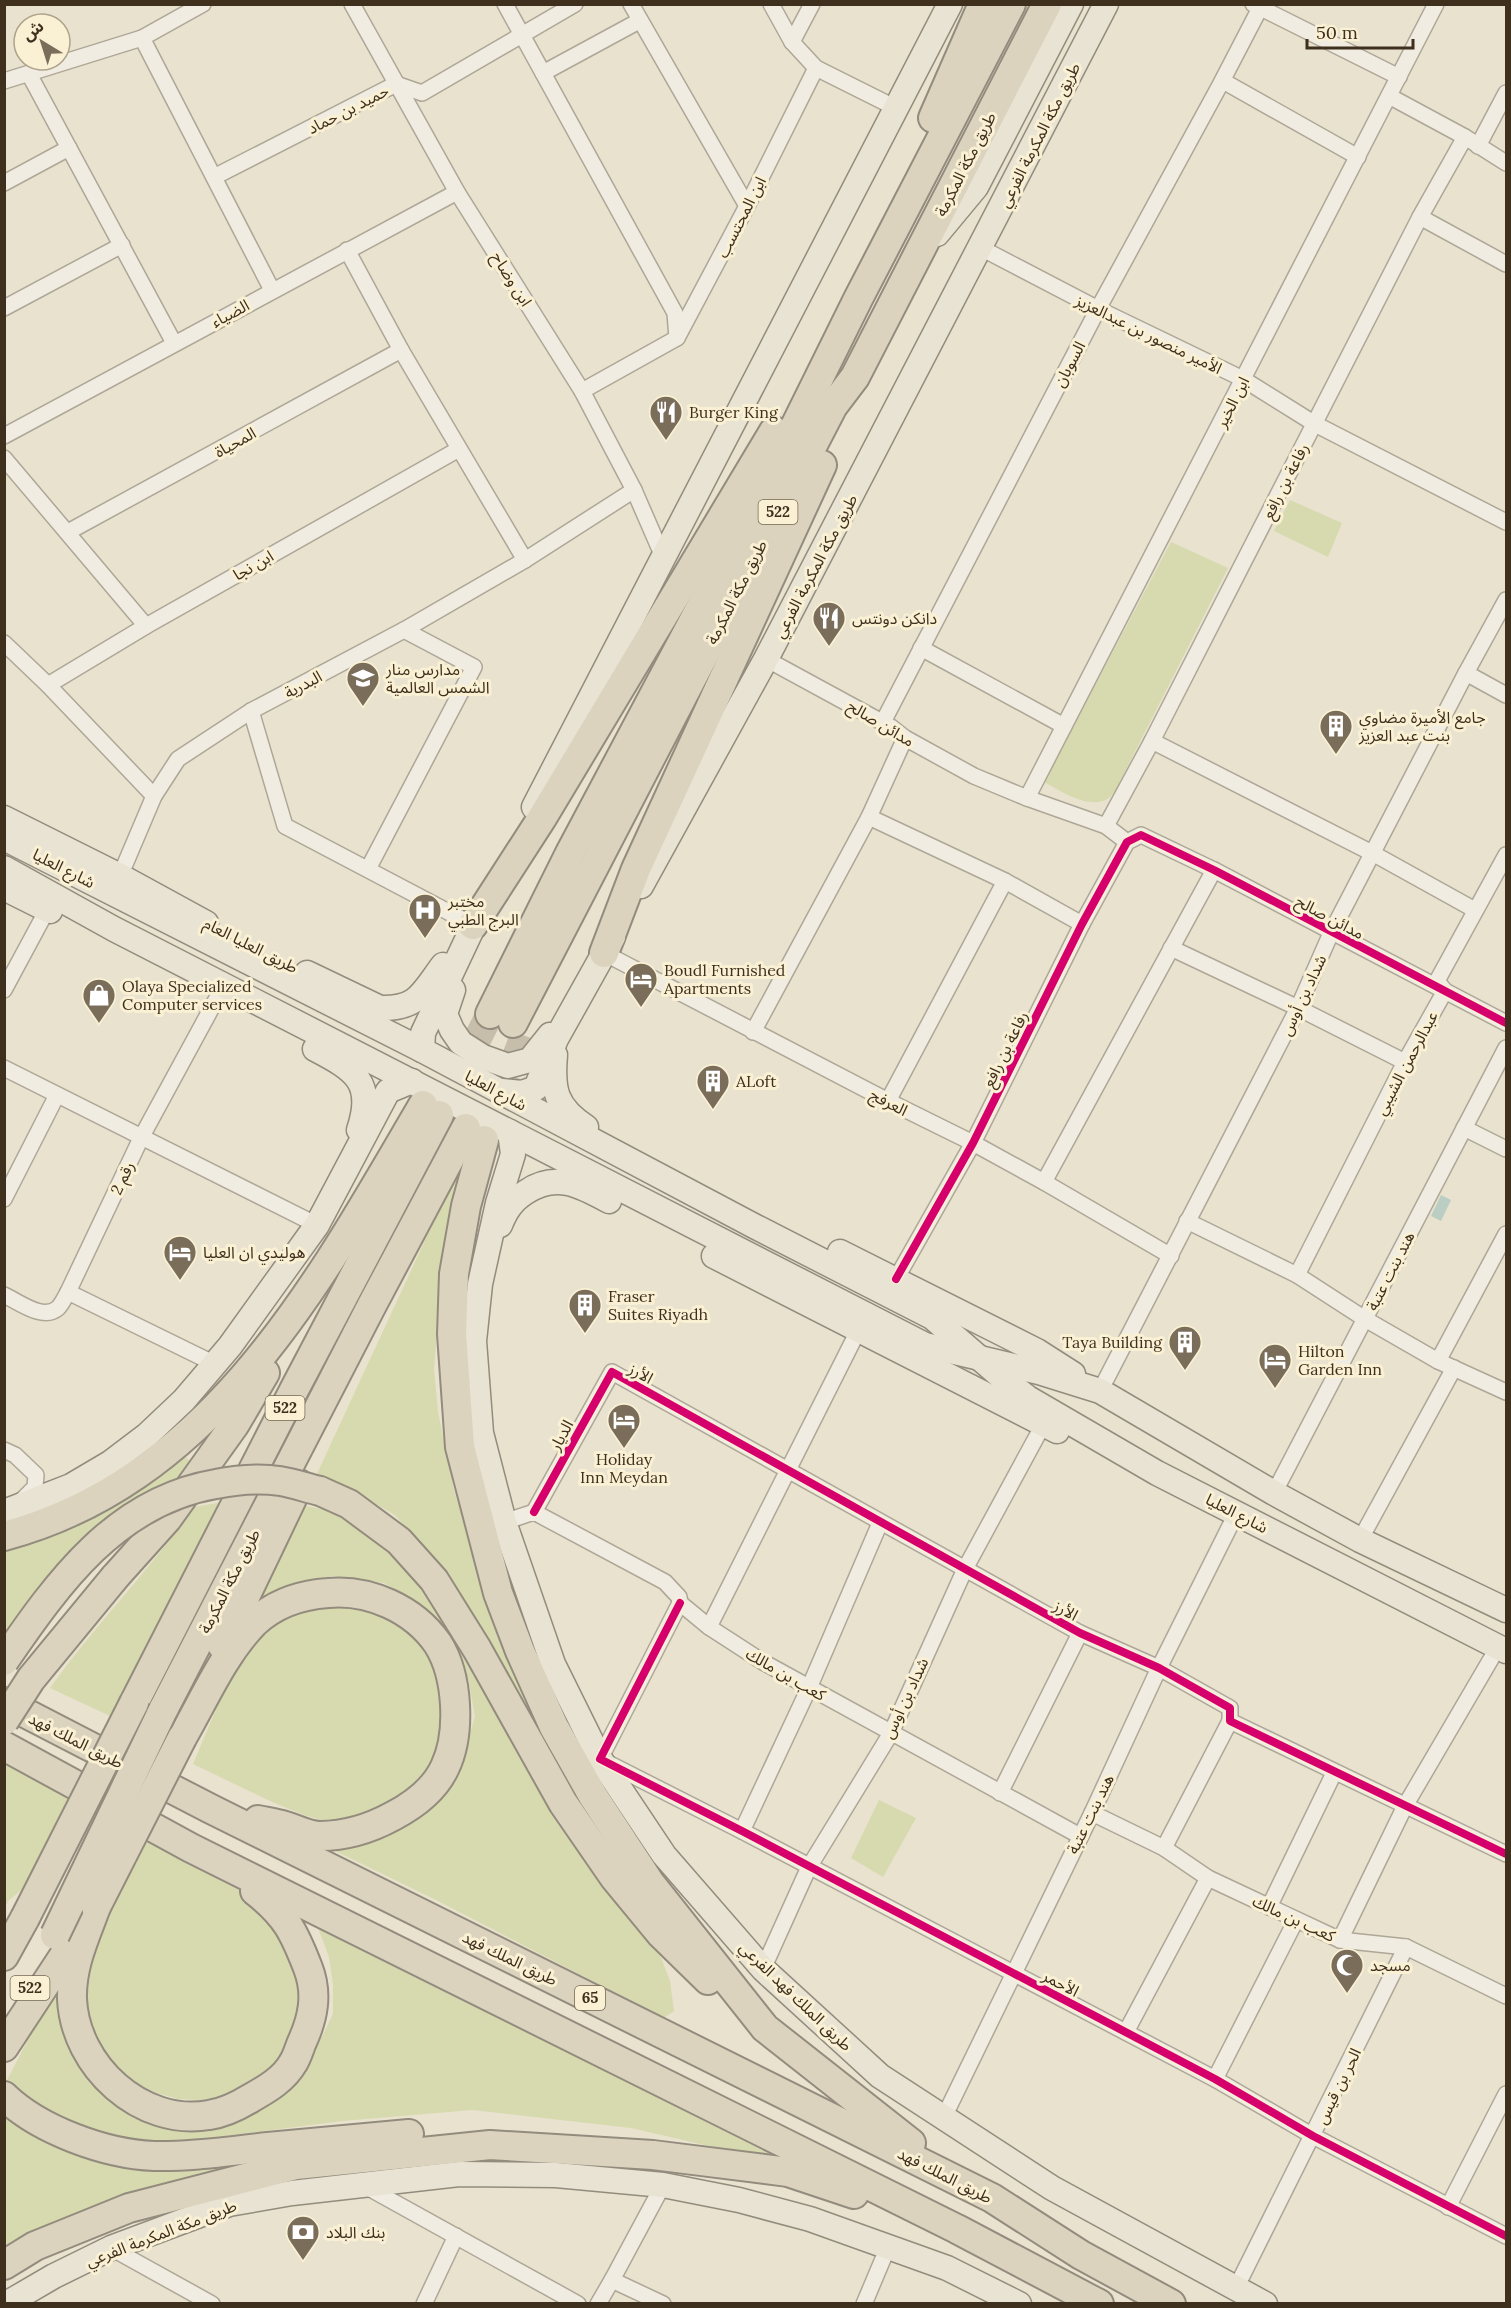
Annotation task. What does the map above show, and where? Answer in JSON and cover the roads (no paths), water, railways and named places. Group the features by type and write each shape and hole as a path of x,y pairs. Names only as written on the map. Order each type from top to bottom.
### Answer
{"highway":[{"path":"473,925 542,818 770,438 858,299 918,151 983,4"},
{"name":"طريق مكة المكرمة","path":"1011,4 858,299 502,1019 581,861 833,406 855,377 1047,4"},
{"path":"604,953 636,869 816,481 843,418 855,377"},
{"path":"4,1721 31,1678 115,1577 167,1519 235,1424 425,1100"},
{"name":"طريق مكة المكرمة","path":"4,1956 289,1401 425,1100"},
{"path":"487,1134 466,1206 454,1274 452,1334 460,1447 498,1593 520,1652 554,1727 593,1797 650,1883 765,2028"},
{"name":"طريق مكة المكرمة","path":"4,2040 163,1710 372,1305 487,1134"},
{"path":"4,1536 69,1515 106,1496 142,1473 188,1434 232,1391 271,1344 347,1234"},
{"path":"182,1738 207,1678 287,1511 372,1305"},
{"path":"4,1661 73,1570 99,1542 142,1510 192,1488 232,1481 280,1481 320,1491 349,1504 399,1541 434,1580 477,1649 563,1803 614,1877 661,1934 699,1972 765,2028 895,2132 992,2198"},
{"path":"4,2047 96,1907 182,1738 232,1650 255,1622 297,1596 341,1592 387,1602 411,1617 438,1645 449,1670 454,1699 455,1725 446,1765 429,1789 400,1812 367,1828 337,1835 316,1836 211,1809"},
{"name":"طريق الملك فهد","path":"4,1702 211,1809 992,2198 1081,2255 1171,2304"},
{"path":"4,1746 191,1848 957,2229 1099,2304"},
{"path":"96,1907 75,1964 72,2001 76,2025 83,2043 92,2060 108,2079 127,2095 149,2107 185,2116 210,2115 234,2109 266,2090 292,2065 307,2032 314,2007 310,1973 297,1936 275,1907 244,1881 191,1848"},
{"path":"4,2096 18,2109 50,2128 117,2150 152,2156 201,2155 492,2126 617,2138 694,2151 770,2169"},
{"path":"4,2265 35,2246 129,2208 296,2165 490,2145 653,2156 788,2172 957,2229"}],"main road":[{"path":"422,1050 423,1033 473,925 950,4"},
{"path":"914,261 976,186 1071,4"},
{"name":"طريق مكة المكرمة الفرعي","path":"496,1090 522,1093 536,1088 556,1039 766,659 1106,4"},
{"name":"طريق العليا العام","path":"4,818 120,876 250,946 380,1008 404,1006 416,1001 473,925"},
{"name":"شارع العليا","path":"4,838 422,1050 756,1227 932,1317 1028,1398 1157,1473 1502,1649"},
{"name":"شارع العليا","path":"4,868 487,1134 925,1345 1039,1372 1100,1391 1274,1493 1360,1540 1506,1610"},
{"path":"4,888 342,1063 358,1077 366,1109 341,1181"},
{"path":"473,925 445,1014 460,1043 483,1057 508,1066 530,1060 558,1024 604,953"},
{"path":"556,1039 552,1083 564,1109 574,1120 654,1162 896,1279 1037,1351 1100,1391"},
{"path":"9,1511 71,1486 110,1463 147,1435 184,1400 272,1290 317,1225 388,1091 425,1100"},
{"path":"487,1134 513,1155 498,1203 480,1284 474,1341 481,1433 504,1522"},
{"path":"480,1284 508,1207 517,1198 543,1182 564,1181 590,1190 1043,1425 1157,1473"},
{"name":"طريق الملك فهد الفرعي","path":"504,1522 553,1664 600,1760 663,1855 763,1969 880,2076 1052,2188 1265,2304"},
{"path":"361,2184 459,2174 556,2175 663,2185 739,2200 810,2219 947,2268 1019,2304"},
{"name":"طريق مكة المكرمة الفرعي","path":"6,2304 54,2276 111,2248 229,2204 361,2184"}],"street":[{"path":"4,81 142,38 203,4"},
{"name":"ابن وضاح","path":"352,4 458,192 582,391 634,490 664,559"},
{"path":"505,4 675,313 677,338 582,391"},
{"name":"حميد بن حماد","path":"214,177 396,84 422,93 575,4"},
{"path":"631,4 747,206"},
{"path":"771,4 792,42 816,68 896,108"},
{"path":"792,42 812,4"},
{"name":"ابن الخير","path":"1027,798 1436,4"},
{"path":"1257,6 1399,77"},
{"name":"السوبان","path":"883,722 1098,309 1223,81 1257,6"},
{"path":"543,73 639,21"},
{"path":"142,38 272,290"},
{"name":"ابن المحتسب","path":"677,338 747,206 816,68"},
{"path":"29,74 174,343"},
{"path":"1223,81 1358,157"},
{"path":"1478,146 1506,93"},
{"path":"1389,96 1465,137 1506,163"},
{"name":"رفاعة بن رافع","path":"1106,826 1152,741 1420,216 1465,137"},
{"path":"4,183 69,148"},
{"name":"الضياء","path":"4,436 458,192"},
{"path":"1420,216 1506,264"},
{"path":"4,308 122,245"},
{"name":"الأمير منصور بن عبدالعزيز","path":"981,248 1098,309 1243,380 1315,424 1506,522"},
{"path":"347,250 401,350 525,560"},
{"name":"المحياة","path":"68,532 401,350"},
{"name":"ابن نجا","path":"48,685 146,626 459,449"},
{"path":"4,458 146,626"},
{"name":"البدرية","path":"120,876 154,796 178,759 251,711 404,630 525,560 634,490"},
{"name":"شداد بن أوس","path":"1100,1391 1298,1008 1331,933 1506,600"},
{"path":"368,869 474,667 404,630"},
{"path":"4,643 48,685 154,796"},
{"path":"921,648 1064,726"},
{"name":"مدائن صالح","path":"766,659 883,722 905,738 974,776 1106,826 1127,842 1141,835 1214,870 1506,1023"},
{"path":"1466,673 1506,695"},
{"path":"251,711 285,826 473,925"},
{"path":"753,1032 869,817 905,738"},
{"path":"1152,741 1374,854 1475,910"},
{"path":"869,817 1005,882 1082,924"},
{"name":"رفاعة بن رافع","path":"896,1279 973,1143 1082,924 1127,842"},
{"name":"عبدالرحمن الشيبي","path":"1297,1275 1405,1062 1445,991 1437,981 1506,855"},
{"path":"1044,1182 1214,870"},
{"path":"888,1101 1005,882"},
{"path":"4,990 47,910"},
{"path":"1171,948 1405,1062"},
{"name":"العرفج","path":"604,953 753,1032 973,1143 1171,1256"},
{"name":"رقم 2","path":"4,1295 39,1312 48,1313 58,1308 68,1292 141,1138 217,998"},
{"name":"هند بنت عتبة","path":"1274,1493 1506,1048"},
{"path":"4,1068 317,1225"},
{"path":"4,1199 57,1095"},
{"path":"1464,1128 1506,1149"},
{"path":"1187,1221 1297,1275 1365,1319 1438,1361 1506,1392"},
{"path":"1438,1361 1506,1234"},
{"path":"68,1292 215,1364"},
{"path":"709,1627 858,1331"},
{"path":"1360,1540 1454,1368"},
{"name":"الأرز","path":"612,1372 1080,1634 1159,1668 1230,1708 1230,1721 1506,1854"},
{"name":"الديار","path":"534,1512 612,1372"},
{"name":"شداد بن أوس","path":"763,1969 809,1867 891,1733 965,1569 1043,1425"},
{"path":"4,1450 15,1455 36,1475 35,1487 9,1511"},
{"path":"504,1522 534,1512"},
{"name":"كعب بن مالك","path":"534,1512 665,1582 679,1597 680,1603 709,1627 763,1662 1080,1836"},
{"name":"هند بنت عتبة","path":"944,2117 1236,1512"},
{"path":"742,1831 810,1688 880,1523"},
{"path":"600,1760 680,1603"},
{"path":"1000,1793 1080,1634"},
{"path":"1340,1940 1406,1806 1502,1649"},
{"path":"1164,1848 1230,1721"},
{"name":"الأحمر","path":"600,1760 742,1831 1126,2032 1215,2079 1313,2136 1506,2236"},
{"path":"1269,1907 1334,1773"},
{"name":"كعب بن مالك","path":"1092,1813 1164,1848 1208,1878 1340,1940 1406,1947 1506,1996"},
{"path":"1126,2032 1208,1878"},
{"path":"1215,2079 1296,1920"},
{"name":"الحر بن قيس","path":"1236,2289 1406,1947"},
{"path":"1448,2206 1506,2094"},
{"path":"361,2184 578,2304"},
{"path":"597,2304 663,2185"},
{"path":"424,2304 456,2236"},
{"path":"864,2304 888,2247"},
{"path":"111,2248 212,2304"},
{"path":"612,2280 663,2304"}],"tunnel":[{"path":"439,1115 490,1014"},
{"path":"484,1140 526,1031"}],"place":[{"name":"Burger King","path":"666,441"},
{"name":"دانكن دونتس","path":"829,647"},
{"name":"مدارس منار الشمس العالمية","path":"363,707"},
{"name":"جامع الأميرة مضاوي بنت عبد العزيز","path":"1336,755"},
{"name":"مختبر البرج الطبي","path":"425,939"},
{"name":"Boudl Furnished Apartments","path":"641,1008"},
{"name":"Olaya Specialized Computer services","path":"99,1024"},
{"name":"ALoft","path":"713,1110"},
{"name":"هوليدي ان العليا","path":"180,1281"},
{"name":"Fraser Suites Riyadh","path":"585,1334"},
{"name":"Taya Building","path":"1185,1371"},
{"name":"Hilton Garden Inn","path":"1275,1389"},
{"name":"Holiday Inn Meydan","path":"624,1449"},
{"name":"مسجد","path":"1347,1994"},
{"name":"بنك البلاد","path":"303,2261"}]}
